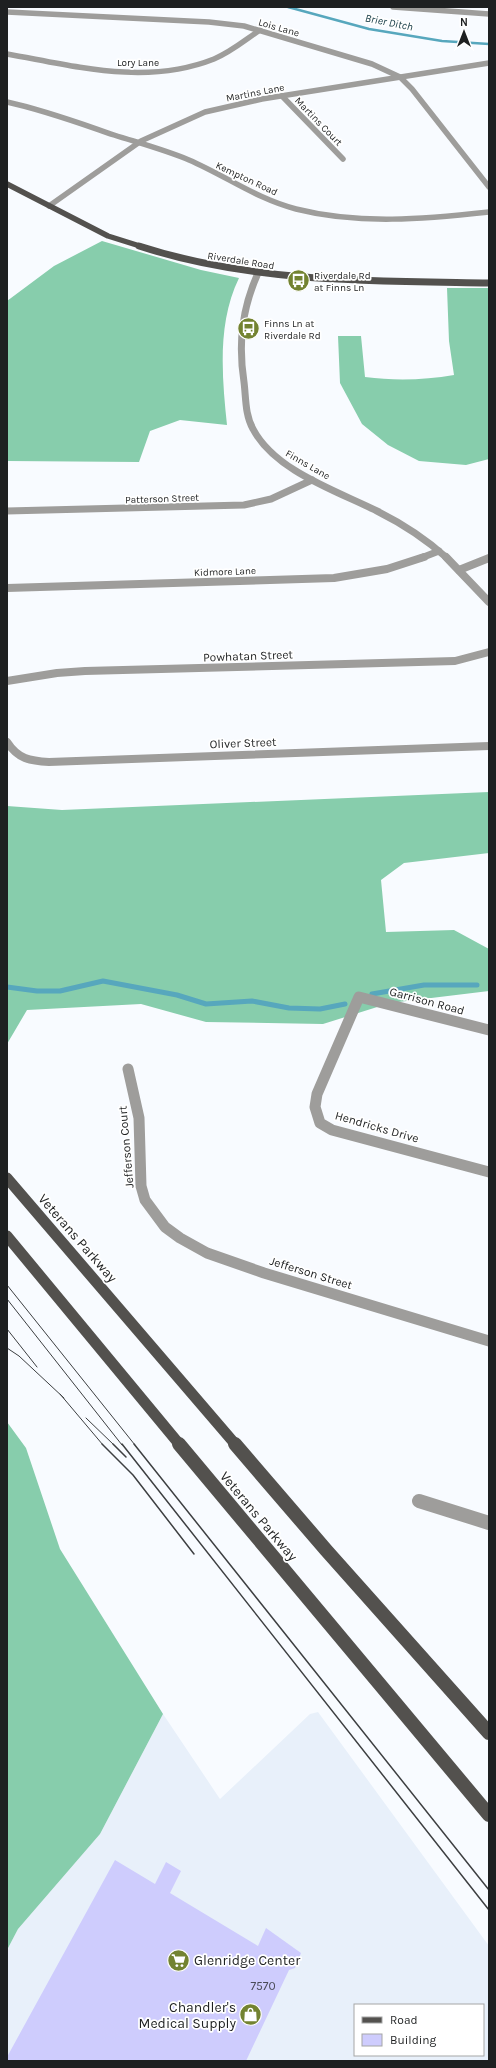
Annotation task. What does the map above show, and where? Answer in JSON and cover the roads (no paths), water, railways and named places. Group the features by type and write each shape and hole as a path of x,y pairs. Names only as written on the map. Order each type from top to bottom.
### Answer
{"main road":[{"name":"Riverdale Road","path":"7,184 102,233 147,250 175,258 258,273 344,280 489,283"},
{"name":"Veterans Parkway","path":"7,1178 315,1538 489,1733"},
{"name":"Veterans Parkway","path":"7,1236 489,1816"}],"street":[{"path":"393,7 489,14"},
{"name":"Lois Lane","path":"7,12 53,13 209,22 260,30 366,62 400,77 429,109 489,187"},
{"name":"Lory Lane","path":"7,54 105,70 160,71 196,65 215,58 260,30"},
{"name":"Martins Lane","path":"49,206 141,142 171,126 205,112 282,96 489,63"},
{"name":"Martins Court","path":"282,96 343,159"},
{"name":"Kempton Road","path":"7,102 56,114 103,131 141,142 190,160 237,186 270,200 320,213 402,220 489,212"},
{"name":"Finns Lane","path":"258,273 245,304 239,335 243,383 250,420 256,434 268,449 283,462 312,480 401,525 439,551 489,602"},
{"name":"Patterson Street","path":"7,511 244,505 272,499 312,480"},
{"name":"Kidmore Lane","path":"7,588 339,578 394,567 439,551"},
{"path":"459,570 489,558"},
{"name":"Powhatan Street","path":"7,681 57,673 85,671 455,661 489,652"},
{"name":"Oliver Street","path":"7,742 12,751 23,759 49,762 489,746"},
{"name":"Garrison Road","path":"360,997 489,1030"},
{"name":"Hendricks Drive","path":"360,997 316,1094 315,1107 320,1122 332,1130 489,1172"},
{"name":"Jefferson Court","path":"128,1068 139,1118 141,1186 145,1200"},
{"name":"Jefferson Street","path":"145,1200 153,1213 165,1227 180,1238 207,1253 264,1273 489,1341"},
{"path":"419,1500 489,1524"}],"waterway":[{"name":"Brier Ditch","path":"288,7 369,29 442,41 489,44"},
{"path":"7,987 37,991 60,991 103,981 177,995 206,1004 252,1001 289,1008 320,1009 345,1004"},
{"path":"372,994 424,985 477,985"}],"tram line":[{"path":"7,1285 135,1445"},
{"path":"7,1299 122,1445"},
{"path":"7,1329 37,1367"},
{"path":"7,1348 19,1356 61,1395"},
{"path":"61,1395 64,1398"},
{"path":"61,1395 103,1445"},
{"path":"86,1418 114,1445"},
{"path":"122,1444 489,1910"},
{"path":"134,1444 489,1890"},
{"path":"103,1445 133,1475 194,1554"},
{"path":"114,1445 126,1457"}],"place":[{"name":"Riverdale Rd at Finns Ln","path":"298,281"},
{"name":"Finns Ln at Riverdale Rd","path":"248,329"},
{"name":"Glenridge Center","path":"179,1960"},
{"name":"Chandler's Medical Supply","path":"251,2015"}]}
